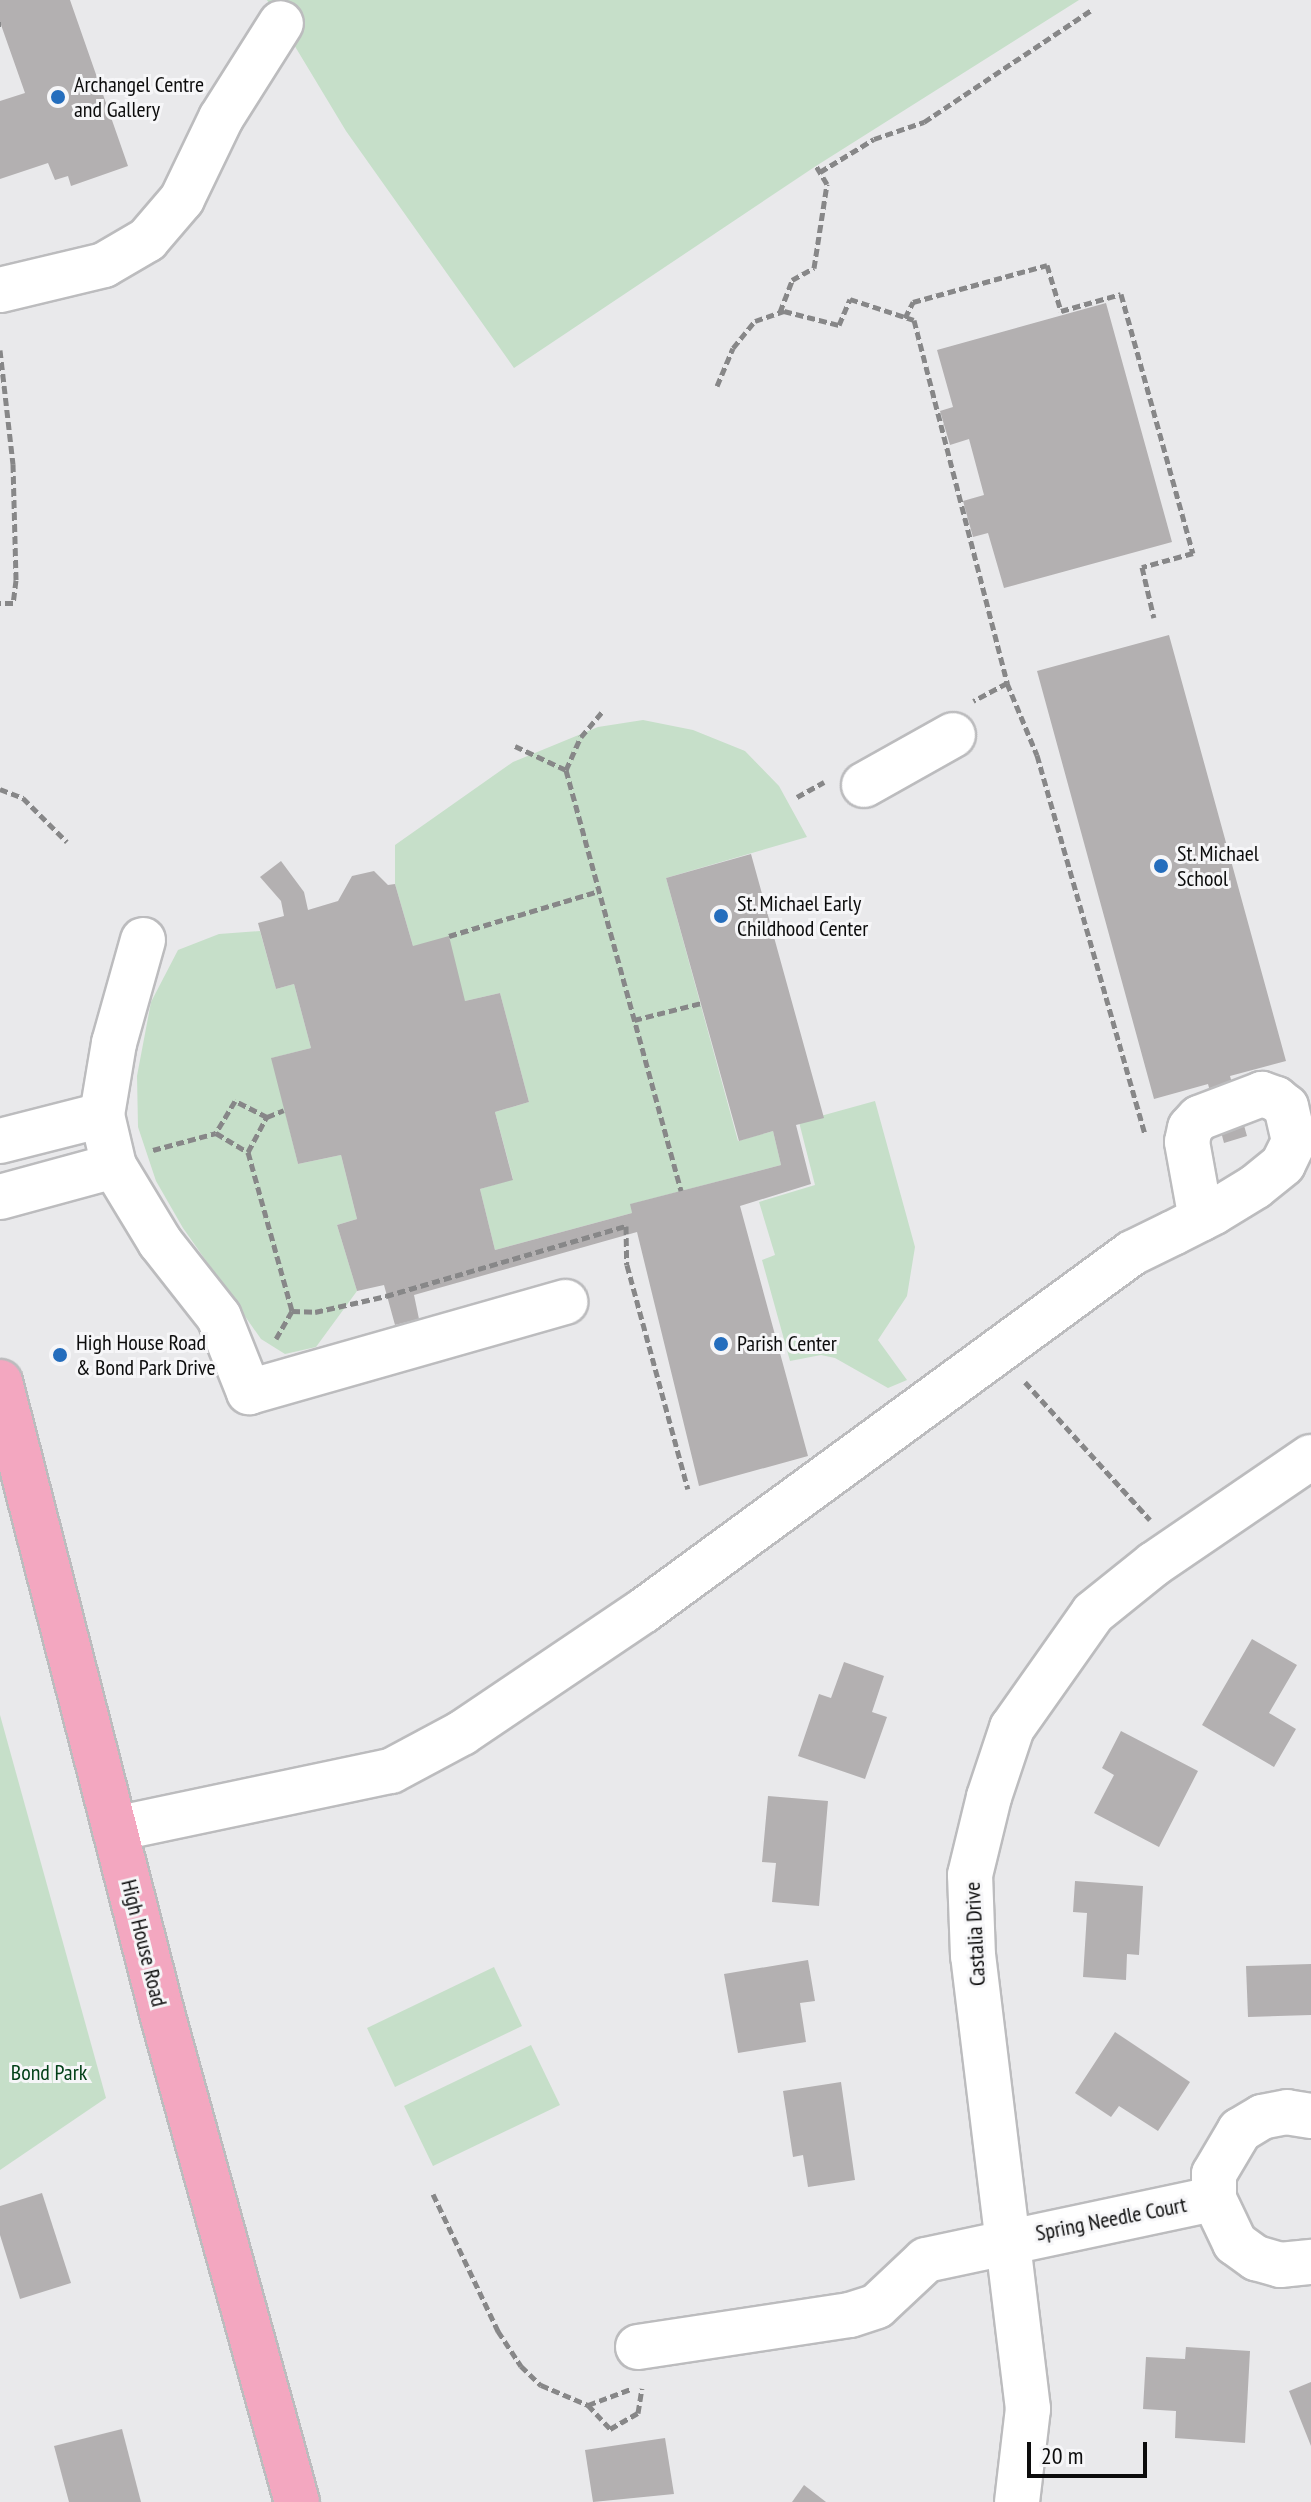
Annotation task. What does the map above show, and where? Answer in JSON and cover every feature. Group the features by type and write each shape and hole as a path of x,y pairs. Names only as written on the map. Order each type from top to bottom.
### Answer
{"main road":[{"name":"High House Road","path":"0,1382 115,1829 297,2502"}],"street":[{"path":"0,290 104,265 147,240 182,199 221,118 281,23"},
{"path":"850,780 958,721"},
{"path":"143,940 114,1043 102,1115 127,1159 160,1242 219,1317 249,1392 565,1302"},
{"path":"0,1141 102,1115"},
{"path":"0,1197 127,1159"},
{"path":"115,1829 391,1771 462,1733 643,1611 1132,1253 1201,1219"},
{"name":"Castalia Drive","path":"1017,2502 1028,2409 973,1956 970,1875 1012,1728 1093,1613 1154,1564 1311,1457"},
{"name":"Spring Needle Court","path":"1311,2116 1287,2112 1262,2117 1240,2130 1224,2150 1214,2174 1214,2199 1235,2243 1256,2258 1280,2265 1311,2262"},
{"name":"Spring Needle Court","path":"641,2366 877,2306 926,2260 1009,2239 1214,2199"}],"path":[{"path":"779,313 792,280 814,268 827,184 818,169 874,139 924,122 1093,9"},
{"path":"905,318 913,302 1047,265 1061,311 1121,294 1193,553 1142,567 1154,618"},
{"path":"717,386 733,348 755,321 779,313 839,325 850,299 914,320 1007,683 1037,755 1147,1143"},
{"path":"0,350 13,464 16,580 13,603 0,603"},
{"path":"958,721 1007,683"},
{"path":"604,710 581,737 566,770 681,1191"},
{"path":"515,746 566,770"},
{"path":"797,797 850,780"},
{"path":"0,789 23,798 67,842"},
{"path":"449,936 599,891"},
{"path":"634,1020 701,1003"},
{"path":"127,1159 216,1133 235,1101 267,1117"},
{"path":"248,1152 267,1117 284,1110"},
{"path":"216,1133 248,1152 292,1311 270,1347"},
{"path":"997,1352 1153,1523"},
{"path":"433,2194 498,2331 521,2366 541,2385 588,2405 610,2429 638,2413 641,2366"},
{"path":"588,2405 641,2366"}],"green space":[{"path":"267,0 1079,0 816,166 514,368 346,131"},
{"path":"643,720 693,730 745,751 779,786 807,837 666,878 738,1141 773,1131 781,1165 631,1204 632,1213 495,1250 480,1189 513,1179 495,1112 529,1102 500,993 465,1001 413,946 395,884 395,845 513,762 598,727"},
{"path":"260,931 276,989 294,984 311,1048 272,1058 298,1164 341,1155 357,1219 337,1225 357,1291 316,1347 285,1354 261,1339 183,1228 156,1181 138,1127 137,1076 151,1002 178,950 219,934"},
{"path":"875,1101 915,1247 907,1296 878,1340 907,1380 888,1388 835,1358 821,1355 790,1361 762,1260 775,1255 759,1202 815,1185 799,1122"},
{"name":"Bond Park","path":"0,1715 106,2098 0,2170"},
{"path":"494,1967 522,2026 395,2087 367,2028"},
{"path":"531,2045 560,2105 433,2166 404,2106"}],"building":[{"name":"Archangel Centre and Gallery","path":"0,0 70,0 128,166 71,186 68,176 55,180 48,163 0,179 0,101 25,93 0,22"},
{"path":"1106,303 1172,542 1004,588 988,533 973,537 963,501 984,495 969,439 950,445 940,411 953,407 937,350"},
{"name":"St. Michael School","path":"1169,635 1286,1061 1230,1076 1247,1136 1224,1143 1208,1084 1154,1099 1037,671"},
{"path":"751,854 824,1118 796,1125 811,1184 740,1206 808,1456 699,1486 637,1232 414,1295 419,1319 395,1325 384,1285 357,1291 337,1225 357,1219 341,1155 298,1164 271,1058 311,1048 294,984 276,989 258,923 284,916 281,901 260,877 281,861 304,892 308,910 338,901 352,876 374,871 388,885 395,884 413,946 449,936 465,1001 500,993 529,1102 495,1112 513,1180 480,1189 495,1250 632,1213 630,1204 781,1165 773,1131 739,1141 666,878"},
{"path":"1252,1639 1297,1665 1269,1713 1296,1729 1274,1767 1202,1725"},
{"path":"844,1662 884,1676 872,1712 887,1717 865,1779 798,1756 819,1694 831,1698"},
{"path":"1121,1731 1198,1771 1159,1847 1094,1813 1114,1775 1102,1768"},
{"path":"768,1796 828,1801 819,1906 772,1902 776,1863 762,1862"},
{"path":"1075,1881 1143,1886 1139,1955 1127,1954 1126,1980 1083,1977 1087,1913 1073,1912"},
{"path":"808,1960 815,2001 800,2003 806,2042 738,2053 724,1974"},
{"path":"1311,1964 1311,2015 1248,2017 1246,1966"},
{"path":"1115,2032 1190,2082 1158,2131 1119,2106 1111,2117 1075,2093"},
{"path":"841,2082 855,2180 808,2187 803,2155 793,2157 783,2091"},
{"path":"42,2193 71,2283 20,2299 0,2235 0,2206"},
{"path":"1186,2347 1250,2351 1245,2443 1175,2438 1176,2411 1143,2409 1146,2357 1185,2359"},
{"path":"1311,2382 1311,2446 1289,2391"},
{"path":"122,2429 141,2502 69,2502 54,2446"},
{"path":"665,2438 674,2494 593,2502 585,2450"},
{"path":"804,2485 826,2502 792,2502"}],"place":[{"name":"Archangel Centre and Gallery","path":"58,97"},
{"name":"St. Michael School","path":"1161,866"},
{"name":"St. Michael Early Childhood Center","path":"721,916"},
{"name":"Parish Center","path":"721,1344"},
{"name":"High House Road & Bond Park Drive","path":"60,1355"}]}
